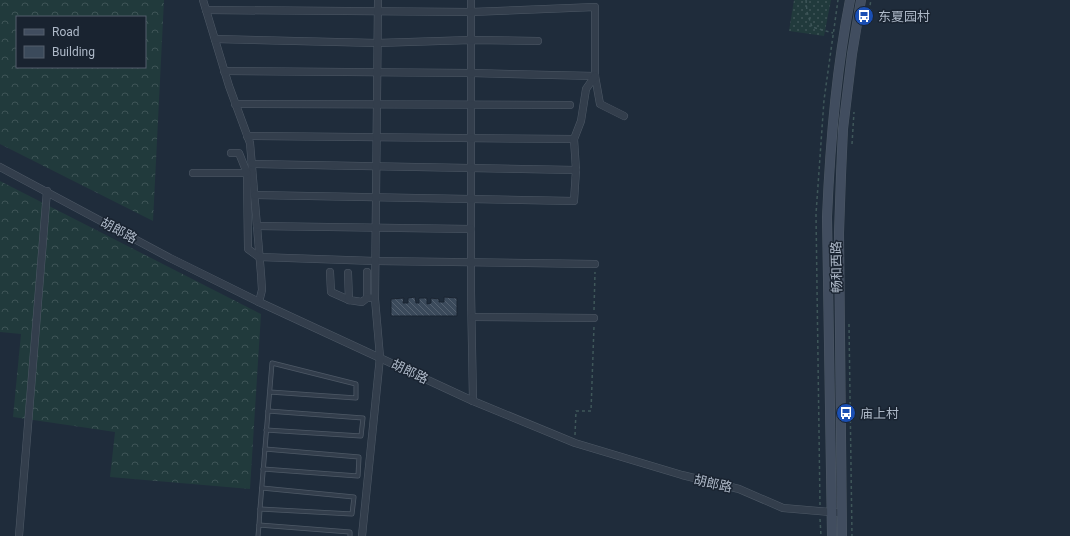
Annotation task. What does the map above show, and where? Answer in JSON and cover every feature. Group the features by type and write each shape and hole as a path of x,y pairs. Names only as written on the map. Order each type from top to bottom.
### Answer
{"main road":[{"name":"畅和西路","path":"832,536 827,217 829,175 837,95 850,0"},
{"name":"畅和西路","path":"842,536 839,233 841,175 843,129 850,69 861,0"}],"street":[{"path":"203,0 224,71 250,143 262,290 259,302"},
{"path":"362,536 380,357 375,299 378,0"},
{"path":"471,0 471,262 473,401"},
{"path":"206,10 378,10 471,12 594,7 595,76 600,104 624,116"},
{"path":"215,39 378,43 471,40 538,41"},
{"path":"224,71 471,73 595,76"},
{"path":"254,195 574,201 576,170 574,139 581,121 586,89 595,76"},
{"path":"235,104 570,105"},
{"path":"247,136 574,139"},
{"path":"231,153 239,153 247,173 248,249 259,257 375,261 595,264"},
{"path":"252,164 576,170"},
{"name":"胡郎路","path":"0,167 170,258 259,302 473,401 575,443 682,475 739,489 783,508 842,513"},
{"path":"193,173 247,173"},
{"path":"19,536 47,191"},
{"path":"257,226 471,229"},
{"path":"330,272 331,292 349,300 362,302 367,298 375,299"},
{"path":"348,272 349,300"},
{"path":"367,272 367,298"},
{"path":"472,317 594,318"}],"lane":[{"path":"258,536 272,362 356,384 356,398 270,392"},
{"path":"266,430 362,436 363,418 268,411"},
{"path":"263,469 358,476 359,457 265,449"},
{"path":"260,509 352,514 354,497 262,488"},
{"path":"259,525 350,532 350,536"}],"path":[{"path":"806,0 807,12 812,26 833,33"},
{"path":"868,13 871,0"},
{"path":"851,148 855,110"},
{"path":"575,443 576,411 591,411 595,264"},
{"path":"849,322 852,536"}],"green space":[{"path":"0,0 164,0 153,221 0,144"},
{"path":"794,0 831,0 824,36 789,31"},
{"path":"0,181 261,314 250,489 110,477 115,432 13,417 21,334 0,332"}],"building":[{"path":"415,297 416,303 419,303 419,298 427,298 427,304 431,303 431,298 439,299 439,302 444,302 444,297 457,298 457,316 391,316 391,299 404,298 403,303 408,303 408,298"}],"place":[{"name":"东夏园村","path":"864,16"},
{"name":"庙上村","path":"846,413"}]}
